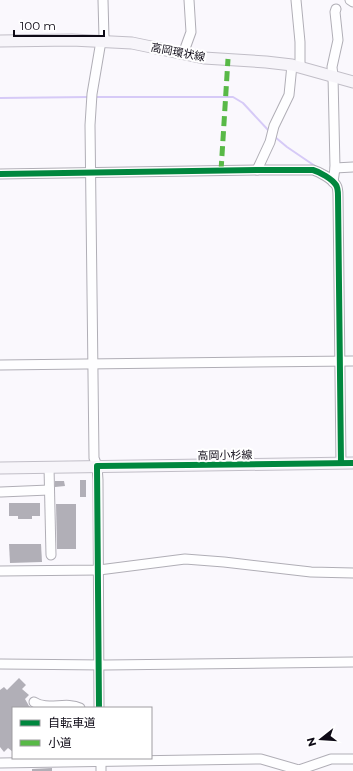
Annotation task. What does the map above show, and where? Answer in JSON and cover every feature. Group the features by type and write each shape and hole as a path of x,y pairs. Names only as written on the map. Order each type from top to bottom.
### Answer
{"main road":[{"name":"高岡環状線","path":"0,41 101,41 132,43 204,58 266,62 296,66 353,82"},
{"name":"高岡小杉線","path":"0,468 353,463"}],"street":[{"path":"99,707 99,570 97,466 94,458 90,125 92,94 101,41 104,38 103,0"},
{"path":"183,54 191,32 189,0"},
{"path":"257,170 270,142 274,126 289,95 296,66 300,42 296,0"},
{"path":"331,180 334,168 332,68 338,40 336,10"},
{"path":"334,168 353,167"},
{"path":"0,174 313,170 331,180 337,187 338,196 341,463"},
{"path":"0,366 352,361"},
{"path":"49,467 51,555"},
{"path":"1,492 49,490"},
{"path":"0,571 99,570 185,559 311,572 353,573"},
{"path":"0,664 105,665 353,662"},
{"path":"34,702 39,705 77,707"},
{"path":"101,759 101,771"},
{"path":"0,762 101,759 261,759 299,770 331,759 353,759"}],"building":[{"path":"80,480 86,480 86,497 80,497"},
{"path":"55,481 64,481 65,486 55,487"},
{"path":"9,503 40,503 40,516 32,516 32,519 18,519 18,516 9,516"},
{"path":"56,504 76,504 76,549 57,549"},
{"path":"9,544 41,544 42,562 10,563"},
{"path":"19,678 26,685 22,689 29,695 25,699 31,707 12,707 12,751 8,748 4,752 0,747 0,690 4,687 7,690"},
{"path":"52,768 52,771 32,771 32,769"}],"waterway":[{"path":"0,98 89,97"},
{"path":"95,97 233,97 243,103 269,131"},
{"path":"275,137 315,166"}],"marked path":[{"path":"221,171 228,59"}],"cycle path":[{"path":"0,174 313,170 332,180 338,189 341,463"},
{"path":"99,707 97,466 353,463"}]}
